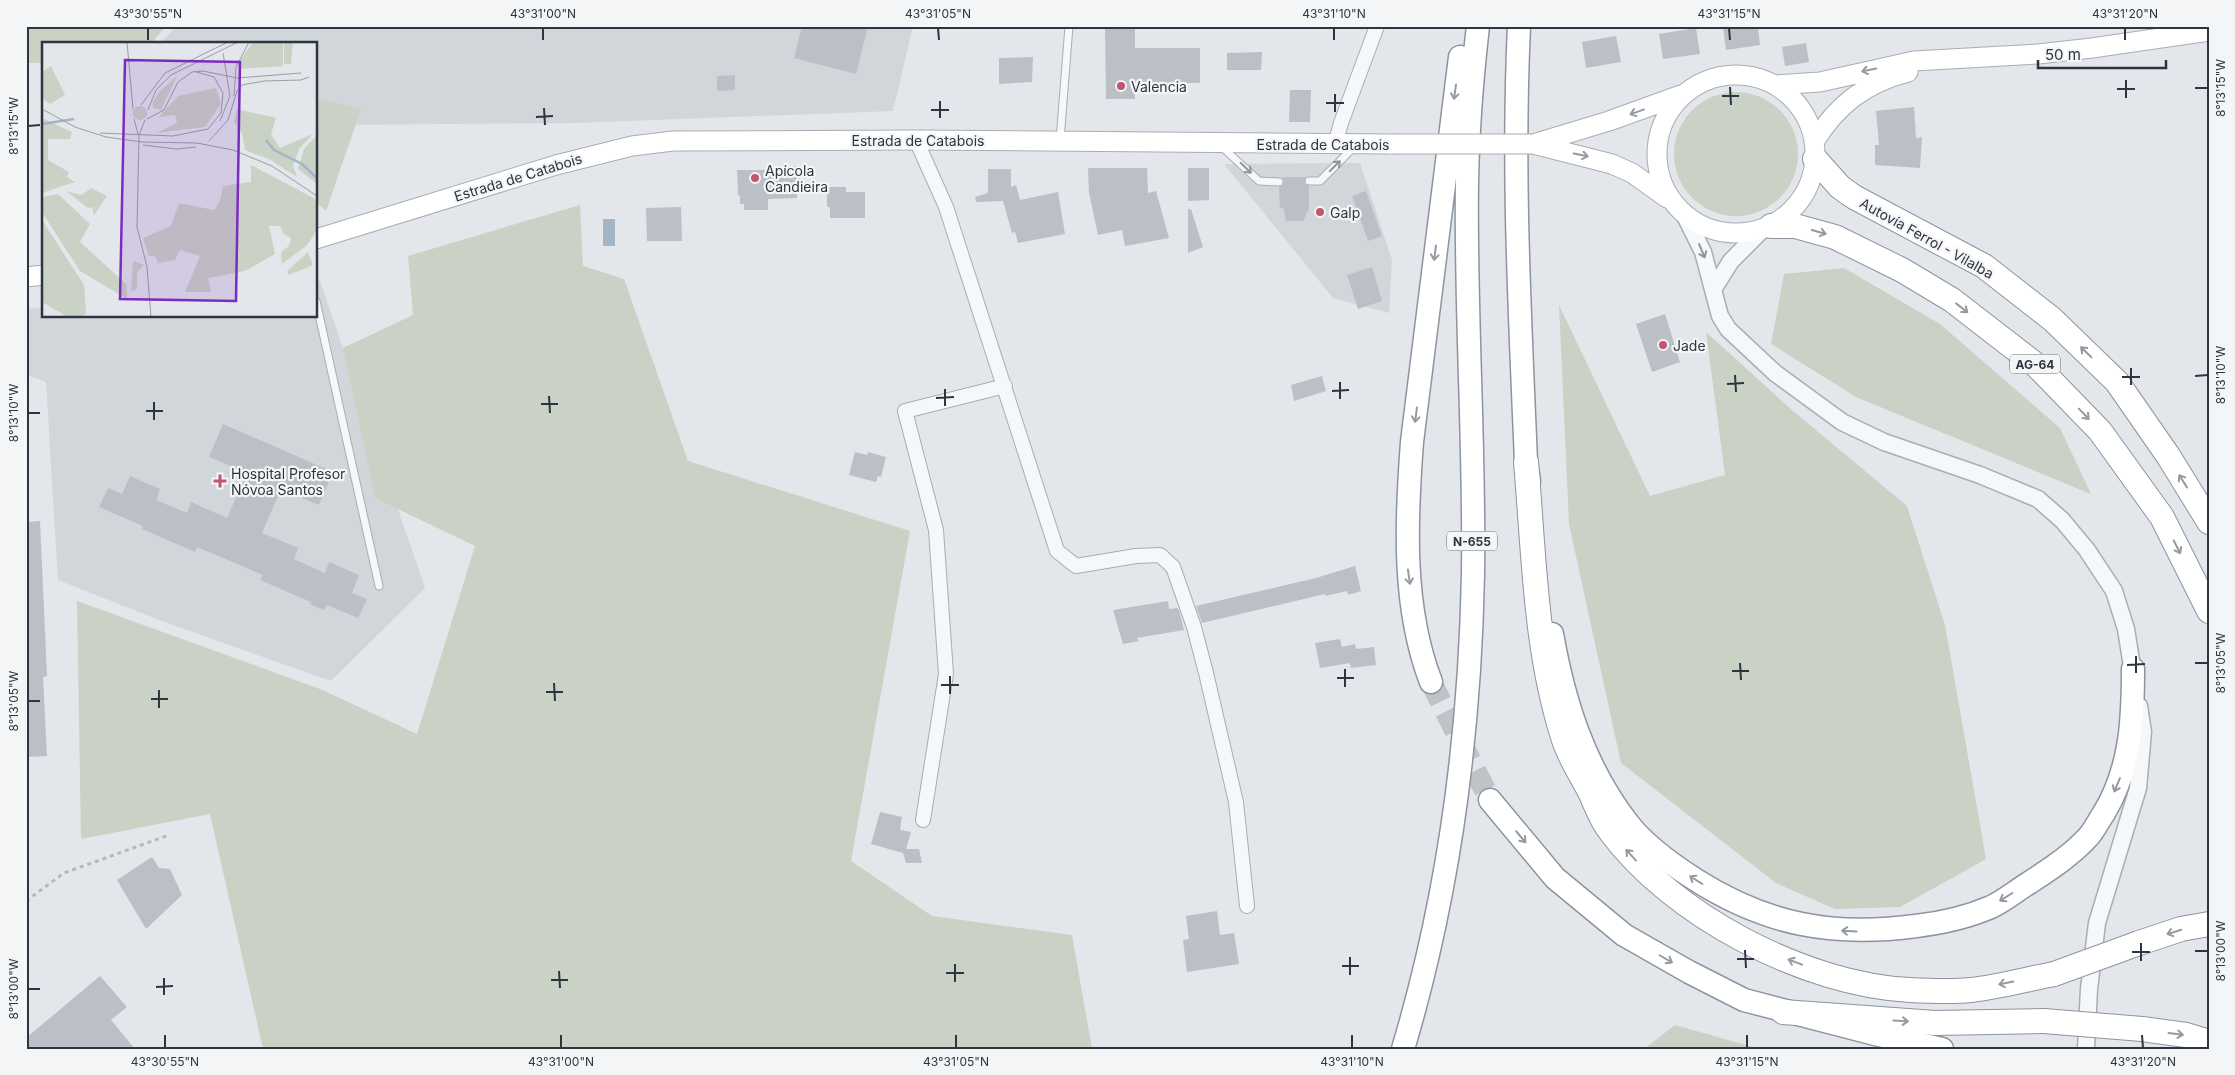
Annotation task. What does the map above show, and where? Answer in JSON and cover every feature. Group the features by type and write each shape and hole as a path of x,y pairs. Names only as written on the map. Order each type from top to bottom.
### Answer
{"highway":[{"path":"1431,682 1421,657 1408,565 1408,495 1416,413 1463,26"},
{"name":"N-655","path":"1403,1049 1437,911 1458,786 1467,691 1473,572 1467,179 1472,74 1478,26"},
{"path":"1519,26 1516,91 1516,229 1526,462 1541,634 1551,688 1565,742 1609,830 1644,869 1681,901 1724,930 1767,952 1813,970 1860,983 1908,990 1971,990 2054,974 2182,929 2209,924"},
{"name":"Autovía Ferrol - Vilalba","path":"1815,151 1833,180 1854,197 1984,266 2052,319 2117,382 2169,457 2209,522"},
{"name":"AG-64","path":"1767,228 1794,226 1835,237 1902,270 1952,300 2036,365 2100,431 2162,517 2209,611"},
{"path":"1526,462 1552,635 1563,691 1581,741 1602,786 1628,823 1659,854 1715,892 1765,914 1814,926 1847,931 1878,931 1940,923 1990,907 2057,865 2090,835 2110,802 2124,770 2132,718 2132,668"},
{"path":"1490,800 1555,878 1624,934 1744,1000 1783,1012 1942,1049"},
{"path":"1783,1012 1935,1023 2044,1022 2186,1035 2209,1042"}],"main road":[{"path":"1775,85 1820,82 1914,61 2092,48 2183,31 2209,31"},
{"path":"1533,144 1612,164 1632,173 1670,200 1685,216 1703,227 1722,233 1742,234 1767,228 1788,214 1802,198 1811,180 1815,151 1838,109 1872,86 1910,72 1987,57"},
{"path":"1533,144 1609,121 1683,94 1698,84 1716,77 1737,75 1758,78 1775,85 1791,97 1807,118 1815,151"},
{"path":"1670,200 1660,179 1656,156 1659,134 1668,112 1683,94"},
{"name":"Estrada de Catabois","path":"318,238 556,165 632,146 707,140 1533,144"},
{"path":"26,277 42,275"}],"street":[{"path":"1335,144 1377,26"},
{"path":"916,140 946,207 1005,386 1056,551 1076,566 1136,556 1160,555 1173,567 1194,627 1236,802 1247,906"},
{"path":"1685,216 1703,252 1720,316 1728,329 1775,373 1842,422 1884,442 1980,474 2038,499 2062,520 2087,550 2114,591 2126,629 2143,732 2138,788 2097,923 2089,989 2086,1049"},
{"path":"1714,288 1731,261 1767,228"},
{"path":"922,820 946,674 936,530 905,411 1005,386"}],"lane":[{"path":"1060,141 1069,26"},
{"path":"1217,143 1259,181 1279,182"},
{"path":"1309,181 1320,181 1358,144"},
{"path":"318,309 380,586"}],"path":[{"path":"26,901 64,873 169,835"}],"shaded area":[{"path":"26,26 166,26 153,42 42,42 42,63 26,63"},
{"path":"176,26 913,26 893,111 575,123 318,125 318,42 162,42"},
{"path":"1736,92 1760,97 1780,110 1793,130 1798,154 1793,178 1780,198 1760,211 1736,216 1712,211 1692,198 1679,178 1674,154 1679,130 1692,110 1712,97"},
{"path":"318,98 361,109 326,211 318,204"},
{"name":"Galp","path":"1360,163 1392,260 1389,313 1333,298 1224,164"},
{"path":"580,205 583,266 624,279 688,461 910,531 851,861 932,916 1072,935 1092,1049 263,1049 210,814 81,839 77,601 320,689 417,734 475,546 375,498 343,348 413,315 408,256"},
{"path":"1844,268 1940,324 2060,428 2091,494 1856,397 1771,344 1784,274"},
{"name":"Hospital Profesor Nóvoa Santos","path":"318,281 320,281 425,588 331,681 159,620 58,580 46,382 27,375 27,309 42,307 42,318 318,318"},
{"path":"1559,305 1650,496 1725,475 1706,332 1793,411 1907,506 1945,625 1986,859 1900,907 1835,909 1776,883 1621,763 1569,524"},
{"path":"1675,1025 1760,1049 1644,1049"}],"water":[{"path":"603,219 615,219 615,246 603,246"}],"building":[{"path":"802,26 868,26 856,74 794,58"},
{"path":"1105,26 1135,26 1135,48 1200,48 1200,83 1135,83 1135,99 1106,99"},
{"path":"1723,26 1758,26 1760,45 1726,50"},
{"path":"1696,28 1700,54 1663,59 1659,34"},
{"path":"1616,36 1621,62 1586,68 1582,42"},
{"path":"1806,43 1809,62 1785,66 1782,47"},
{"path":"1262,52 1261,70 1227,70 1227,53"},
{"path":"1033,57 1032,82 999,84 999,58"},
{"path":"735,75 735,90 717,91 717,76"},
{"path":"1290,90 1311,90 1310,122 1289,122"},
{"path":"1914,107 1916,138 1922,137 1920,168 1875,165 1875,145 1879,145 1876,111"},
{"path":"787,166 800,166 800,179 797,179 797,198 768,199 768,210 744,210 744,204 740,204 740,196 738,195 737,170 768,170 768,168 787,168"},
{"path":"1088,168 1147,168 1148,193 1156,191 1169,238 1125,246 1122,230 1098,235 1089,193"},
{"path":"1188,168 1209,168 1209,200 1188,201"},
{"path":"988,169 1011,169 1011,187 1016,185 1020,200 1058,192 1065,234 1018,243 1015,232 1012,233 1003,201 976,202 975,197 988,193"},
{"path":"1282,177 1306,177 1304,183 1309,186 1309,209 1303,221 1286,221 1284,209 1280,208 1279,187 1284,182"},
{"path":"827,187 846,187 846,192 865,192 865,218 830,218 830,207 827,207"},
{"path":"1366,191 1382,236 1368,241 1352,196"},
{"path":"681,207 682,241 647,241 646,208"},
{"path":"1188,209 1191,209 1203,247 1188,253"},
{"path":"1372,267 1382,301 1358,309 1347,275"},
{"path":"1665,314 1680,362 1652,372 1636,324"},
{"path":"1322,376 1326,391 1294,401 1291,385"},
{"path":"223,424 333,472 319,505 281,489 262,533 298,548 294,559 325,573 329,562 359,575 352,593 367,599 358,618 327,605 324,610 310,604 311,602 260,580 263,575 197,547 195,552 142,529 143,526 99,507 108,488 122,494 130,476 160,489 156,500 187,513 191,502 227,518 247,473 209,457"},
{"path":"855,452 867,455 868,452 886,457 881,477 878,476 876,482 849,475"},
{"path":"40,521 47,676 43,677 47,756 26,757 26,522"},
{"path":"1355,566 1361,591 1348,595 1347,591 1325,596 1325,594 1202,623 1196,606 1316,578"},
{"path":"1168,601 1169,609 1177,608 1179,610 1184,630 1137,638 1139,641 1123,644 1113,610"},
{"path":"1340,639 1342,647 1355,644 1356,649 1374,647 1376,665 1351,668 1350,663 1320,668 1315,643"},
{"path":"880,812 902,817 900,830 911,832 906,849 919,849 922,863 906,863 903,853 871,844"},
{"path":"152,857 159,868 170,869 182,895 146,929 117,880"},
{"path":"1217,911 1220,935 1234,933 1239,964 1187,972 1183,940 1189,939 1186,916"},
{"path":"100,976 127,1007 111,1020 135,1049 26,1049 26,1038"}],"tunnel":[{"path":"1431,682 1490,800"}],"place":[{"name":"Valencia","path":"1121,86"},
{"name":"Apícola Candieira","path":"755,178"},
{"name":"Galp","path":"1320,212"},
{"name":"Jade","path":"1663,345"},
{"name":"Hospital Profesor Nóvoa Santos","path":"220,481"}]}
